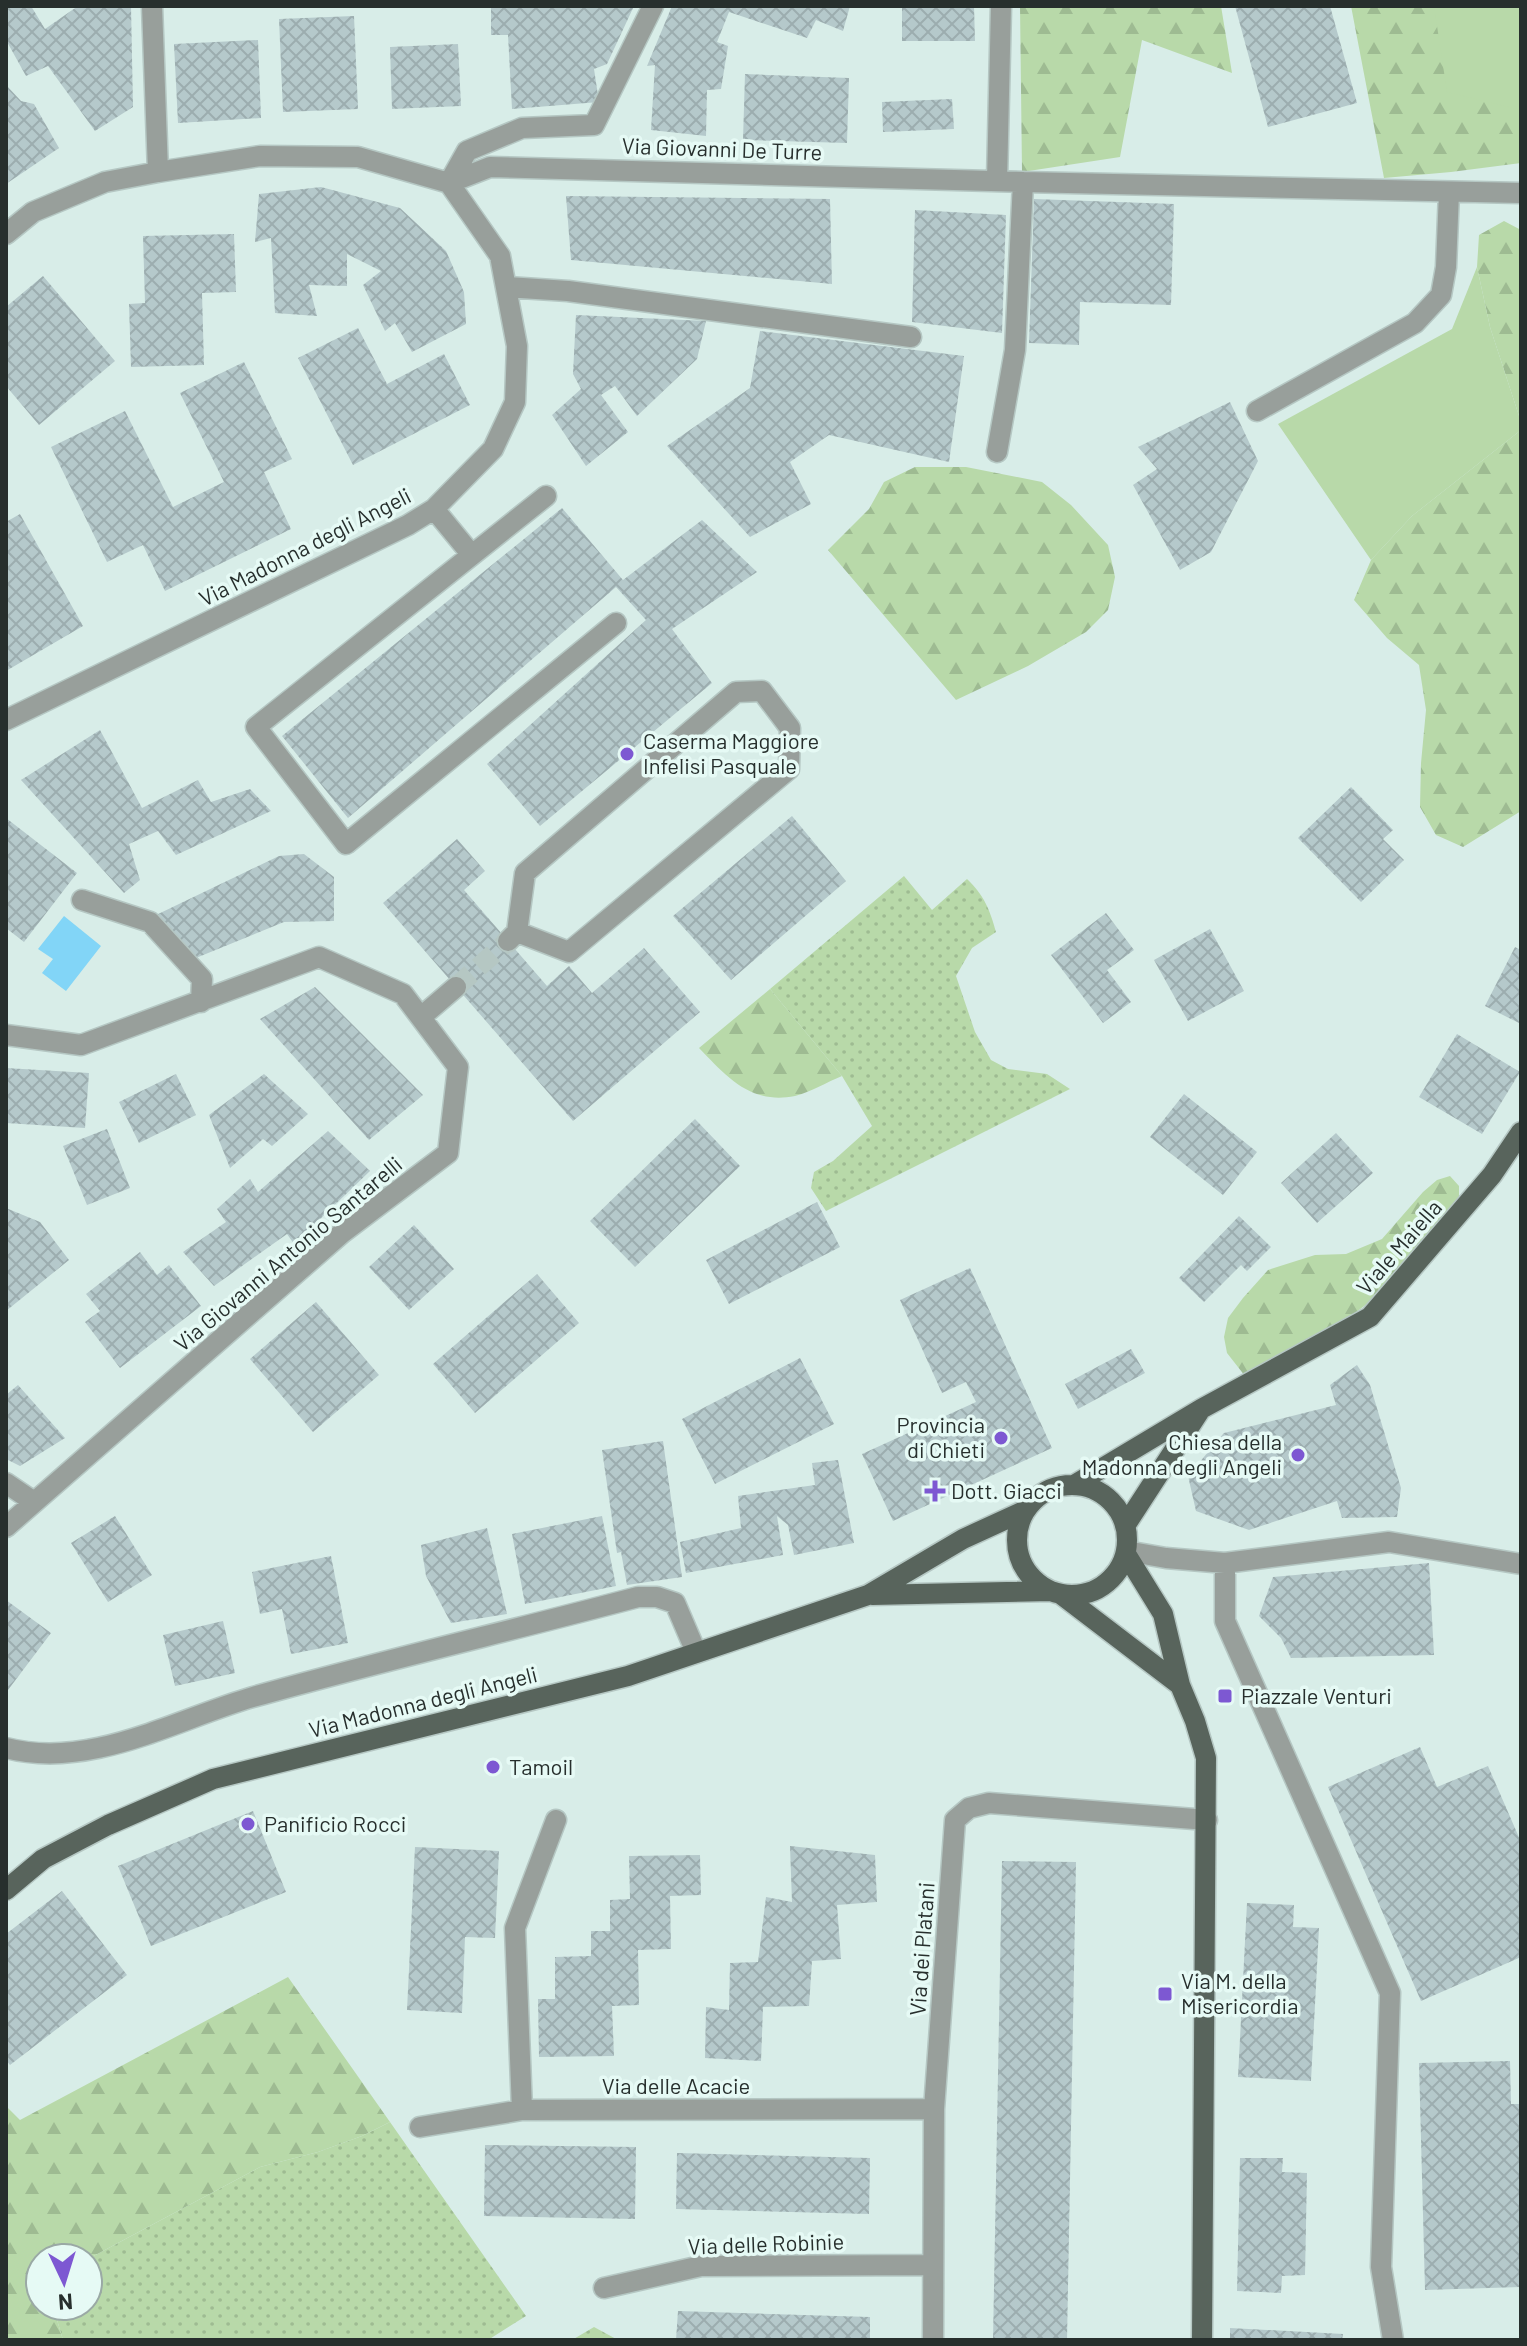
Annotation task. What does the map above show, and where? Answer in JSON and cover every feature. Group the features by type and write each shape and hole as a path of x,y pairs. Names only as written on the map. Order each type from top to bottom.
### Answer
{"main road":[{"name":"Viale Maiella","path":"1074,1485 1201,1409 1370,1317 1492,1175 1521,1132"},
{"path":"1125,1526 1201,1409"},
{"path":"868,1595 1057,1593 1078,1595 1093,1591 1105,1585 1121,1566 1128,1543 1125,1526 1114,1505 1102,1494 1086,1487 1074,1485 1051,1490 1026,1510 1017,1538 1020,1560 1036,1582 1057,1593 1180,1685"},
{"path":"868,1595 963,1539 1026,1510"},
{"path":"1126,1553 1163,1614 1180,1685 1206,1758 1202,2340"},
{"name":"Via Madonna degli Angeli","path":"6,1890 43,1859 108,1825 213,1779 628,1676 868,1595"}],"street":[{"path":"152,6 158,172"},
{"path":"6,234 33,212 98,185 260,156 358,157 449,183 467,151 522,128 594,125 653,6"},
{"path":"997,181 1001,6"},
{"name":"Via Giovanni De Turre","path":"449,183 490,167 1521,193"},
{"path":"997,452 1015,350 1023,182"},
{"name":"Via Madonna degli Angeli","path":"6,720 408,525 434,509 493,449 515,402 517,346 500,256 449,183"},
{"path":"1257,411 1415,323 1441,295 1446,267 1449,192"},
{"path":"506,287 568,291 911,337"},
{"path":"546,496 256,727 346,844 616,623"},
{"path":"434,509 471,554"},
{"path":"762,691 790,728 789,769 569,952 512,937 525,873 736,692 762,691"},
{"path":"82,900 150,922 202,979 201,1002"},
{"name":"Via Giovanni Antonio Santarelli","path":"6,1035 81,1045 319,957 403,994 458,1067 448,1153 342,1233 6,1527"},
{"path":"421,1017 456,987"},
{"path":"6,1483 34,1502"},
{"path":"1126,1553 1225,1563 1389,1542 1521,1564"},
{"path":"1225,1563 1225,1621 1390,1993 1381,2267 1393,2340"},
{"path":"6,1748 26,1753 96,1750 251,1698 638,1597 657,1597 675,1603 696,1652"},
{"name":"Via dei Platani","path":"933,2340 934,2109 955,1820 969,1808 989,1803 1207,1820"},
{"path":"522,2110 515,1928 556,1820"},
{"name":"Via delle Acacie","path":"420,2127 522,2110 934,2109"},
{"name":"Via delle Robinie","path":"604,2288 701,2266 932,2265"}],"green space":[{"path":"1020,6 1221,6 1232,73 1142,40 1120,157 1022,172"},
{"path":"1351,6 1521,6 1521,163 1384,178"},
{"path":"1434,6 1521,6 1521,110 1447,92"},
{"path":"1504,221 1521,230 1521,422 1490,327 1477,267 1479,235"},
{"path":"1477,267 1490,327 1521,430 1412,516 1371,560 1278,424 1452,329"},
{"path":"1521,430 1521,811 1463,847 1436,835 1420,807 1426,710 1419,665 1387,638 1354,600 1371,560 1412,516"},
{"path":"915,467 966,467 1042,482 1071,505 1108,545 1115,577 1108,610 1086,632 1028,666 956,700 828,550 869,509 884,482"},
{"path":"904,876 932,910 967,879 978,891 989,910 996,932 972,948 956,976 975,1032 991,1060 1008,1069 1047,1074 1070,1089 826,1211 811,1188 814,1172 833,1161 872,1126 842,1076 770,989"},
{"path":"770,989 842,1076 795,1096 765,1096 730,1078 699,1048"},
{"path":"1450,1176 1459,1186 1459,1200 1372,1300 1342,1323 1245,1376 1227,1353 1224,1337 1228,1318 1268,1270 1315,1255 1346,1254 1382,1239 1423,1192 1437,1180"},
{"path":"288,1977 390,2122 318,2152 260,2167 104,2250 104,2242 24,2242 24,2322 58,2322 63,2340 6,2340 6,2106 20,2120"},
{"path":"390,2122 526,2316 488,2340 63,2340 58,2322 104,2322 104,2250 260,2167 318,2152"},
{"path":"594,2327 618,2340 572,2340"}],"water":[{"path":"64,916 101,946 66,991 42,973 53,959 38,949"}],"building":[{"path":"6,6 31,6 45,29 78,6 131,6 133,107 95,131 48,66 26,76 6,40"},
{"path":"491,6 634,6 607,64 594,69 599,102 512,109 508,35 491,35"},
{"path":"672,6 850,6 843,31 816,20 807,38 729,12 717,42 728,46 721,89 707,90 706,136 651,130 655,65 647,66"},
{"path":"902,6 974,6 975,41 902,41"},
{"path":"1235,6 1330,6 1357,103 1268,127"},
{"path":"354,16 358,109 283,112 279,19"},
{"path":"258,40 261,118 178,123 174,44"},
{"path":"458,44 461,106 392,109 390,47"},
{"path":"745,74 849,78 847,143 743,140"},
{"path":"6,85 21,101 34,104 59,148 6,184"},
{"path":"952,99 954,129 883,132 882,102"},
{"path":"321,187 400,208 446,251 464,292 466,324 412,352 395,323 385,331 363,285 381,271 347,254 347,286 309,285 317,316 275,313 271,238 255,242 259,194"},
{"path":"566,196 830,199 832,284 571,260"},
{"path":"1034,199 1174,204 1171,305 1080,302 1079,345 1029,343"},
{"path":"915,210 1006,215 1002,333 912,322"},
{"path":"234,234 236,292 202,293 204,365 131,367 129,304 145,303 143,236"},
{"path":"43,276 115,361 39,425 6,386 6,307"},
{"path":"576,315 706,321 697,359 637,416 615,386 601,395 628,432 586,466 552,415 581,389 573,374"},
{"path":"358,328 387,384 444,354 470,405 353,465 298,358"},
{"path":"760,331 964,356 949,462 829,435 790,462 811,504 750,537 667,446 750,388"},
{"path":"244,362 292,459 264,472 291,529 165,591 143,545 107,562 51,447 125,411 173,507 224,482 180,393"},
{"path":"1230,402 1258,461 1211,552 1180,570 1133,485 1157,469 1138,447"},
{"path":"562,508 623,580 702,520 757,572 672,629 712,683 540,826 487,764 646,620 616,587 348,818 282,736"},
{"path":"20,514 83,626 6,671 6,522"},
{"path":"100,730 142,808 198,780 211,802 250,789 271,811 176,855 158,831 129,844 140,880 124,893 21,780"},
{"path":"1351,787 1393,830 1383,839 1404,860 1361,902 1298,838"},
{"path":"792,816 846,881 731,980 673,916"},
{"path":"6,818 77,873 24,942 6,928"},
{"path":"457,839 485,871 464,890 547,986 569,966 592,993 644,948 700,1012 573,1121 383,903"},
{"path":"304,854 334,877 334,921 284,922 191,960 154,916 279,856"},
{"path":"1106,913 1134,950 1107,970 1131,1002 1103,1023 1051,955"},
{"path":"1210,929 1244,991 1188,1021 1154,960"},
{"path":"1515,947 1521,950 1521,1024 1485,1006"},
{"path":"315,987 423,1095 369,1140 260,1019"},
{"path":"1457,1034 1520,1072 1482,1134 1419,1097"},
{"path":"6,1068 89,1073 85,1128 6,1123"},
{"path":"176,1074 196,1115 139,1143 119,1102"},
{"path":"264,1074 308,1114 272,1146 263,1139 230,1168 209,1115"},
{"path":"1184,1094 1257,1152 1223,1195 1150,1137"},
{"path":"695,1119 740,1166 635,1267 590,1221"},
{"path":"107,1129 130,1188 87,1205 63,1146"},
{"path":"328,1131 370,1171 294,1244 287,1234 214,1286 183,1252 226,1222 217,1209 250,1179 258,1192"},
{"path":"1336,1133 1373,1173 1317,1223 1281,1183"},
{"path":"817,1202 840,1247 729,1304 706,1260"},
{"path":"6,1208 40,1222 69,1260 6,1311"},
{"path":"1239,1216 1271,1247 1247,1271 1241,1265 1204,1302 1179,1278"},
{"path":"414,1225 454,1269 409,1310 369,1267"},
{"path":"140,1252 157,1275 169,1265 201,1306 120,1368 85,1322 100,1311 86,1294"},
{"path":"970,1268 1052,1448 893,1521 862,1454 976,1402 966,1382 942,1393 900,1300"},
{"path":"537,1274 579,1323 475,1413 433,1364"},
{"path":"316,1302 379,1375 313,1432 250,1359"},
{"path":"1131,1349 1145,1373 1078,1409 1065,1384"},
{"path":"800,1358 834,1424 715,1484 682,1419"},
{"name":"Chiesa della Madonna degli Angeli","path":"1357,1365 1370,1385 1401,1488 1397,1517 1342,1518 1337,1501 1249,1530 1196,1511 1188,1476 1224,1433 1336,1405 1330,1385"},
{"path":"18,1385 65,1438 20,1466 6,1459 6,1395"},
{"path":"663,1441 682,1577 627,1585 621,1552 617,1553 602,1450"},
{"path":"838,1460 854,1543 794,1555 788,1525 777,1516 783,1555 686,1573 680,1542 741,1528 738,1496 815,1485 812,1463"},
{"path":"115,1516 152,1575 108,1602 71,1543"},
{"path":"602,1516 616,1586 525,1604 512,1534"},
{"path":"487,1528 507,1614 451,1623 426,1576 421,1545"},
{"path":"331,1556 348,1643 291,1654 282,1609 260,1614 252,1572"},
{"path":"1429,1563 1434,1655 1291,1658 1281,1638 1259,1616 1273,1577"},
{"path":"6,1600 51,1633 8,1690 6,1689"},
{"path":"223,1621 235,1673 175,1686 163,1635"},
{"path":"1420,1747 1437,1787 1488,1766 1521,1842 1521,1957 1421,2001 1328,1787"},
{"path":"253,1811 286,1892 151,1946 118,1866"},
{"path":"790,1846 875,1855 877,1902 837,1905 841,1959 812,1961 809,2006 763,2007 761,2061 705,2058 706,2007 729,2010 730,1963 758,1962 766,1897 792,1902"},
{"path":"415,1847 499,1851 495,1938 465,1937 462,2013 407,2010"},
{"path":"700,1855 701,1895 670,1896 671,1949 638,1950 639,2005 612,2006 614,2056 539,2057 538,1999 555,1999 555,1957 591,1956 591,1931 610,1931 610,1900 630,1899 629,1856"},
{"path":"1002,1861 1076,1862 1067,2340 993,2340"},
{"path":"62,1891 127,1975 10,2065 6,2060 6,1934"},
{"path":"1247,1903 1294,1905 1293,1927 1319,1928 1311,2081 1238,2077"},
{"path":"1510,2061 1511,2104 1521,2104 1521,2287 1425,2290 1419,2063"},
{"path":"485,2145 636,2147 635,2219 484,2216"},
{"path":"677,2153 870,2158 869,2214 676,2209"},
{"path":"1240,2158 1283,2158 1282,2172 1307,2173 1305,2275 1282,2276 1281,2293 1237,2291"},
{"path":"678,2311 870,2317 870,2340 676,2340"},
{"path":"1230,2328 1343,2334 1342,2340 1230,2340"}],"tunnel":[{"path":"456,987 508,941"}],"place":[{"name":"Caserma Maggiore Infelisi Pasquale","path":"627,754"},
{"name":"Provincia di Chieti","path":"1001,1438"},
{"name":"Chiesa della Madonna degli Angeli","path":"1298,1455"},
{"name":"Dott. Giacci","path":"935,1491"},
{"name":"Piazzale Venturi","path":"1225,1696"},
{"name":"Tamoil","path":"493,1767"},
{"name":"Panificio Rocci","path":"248,1824"},
{"name":"Via M. della Misericordia","path":"1165,1994"}]}
